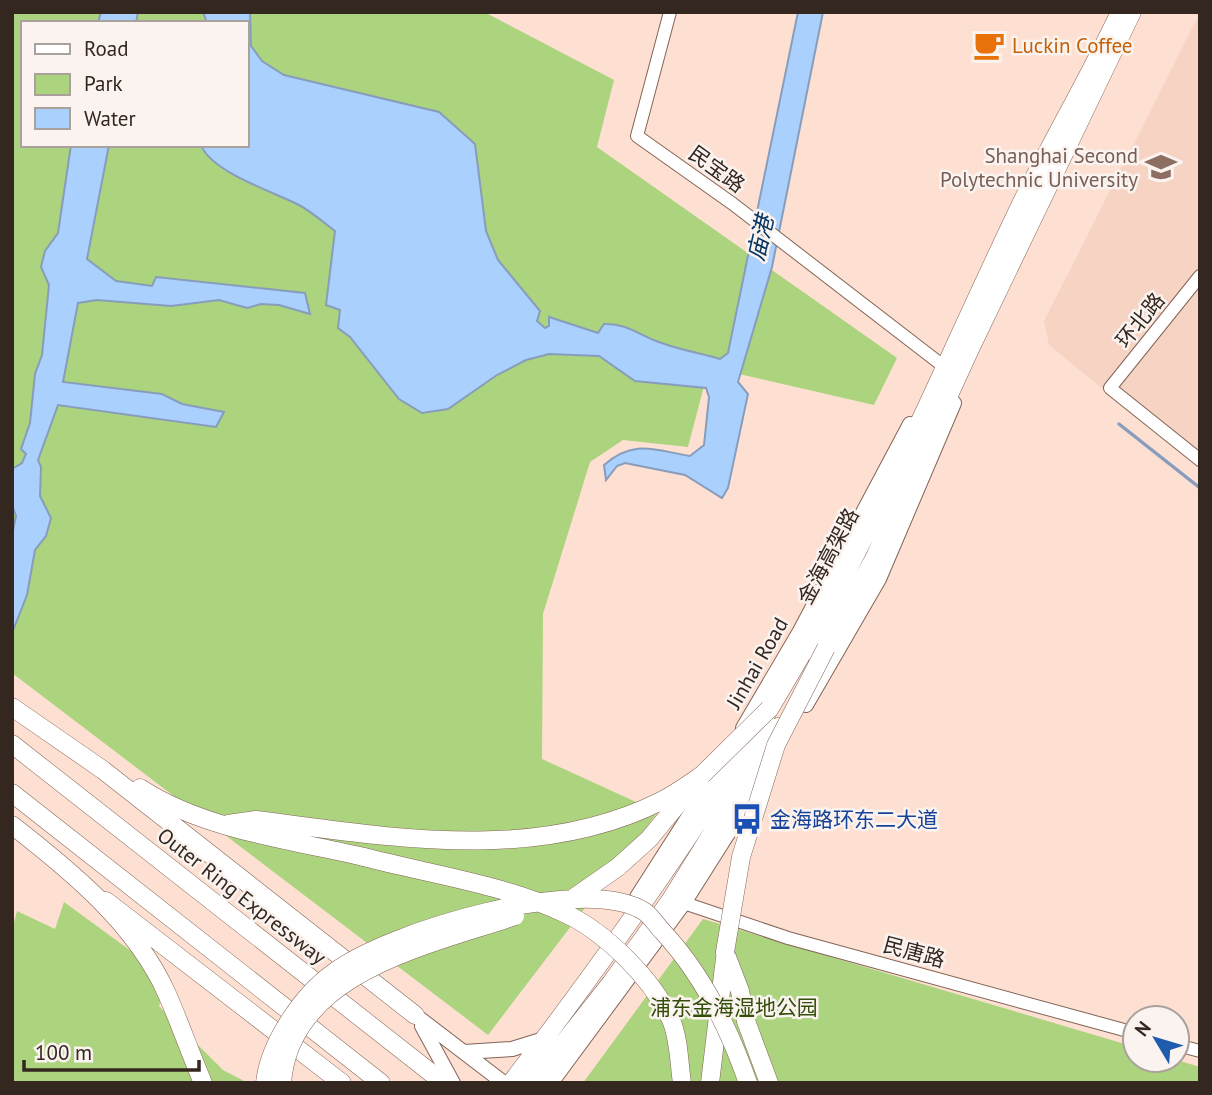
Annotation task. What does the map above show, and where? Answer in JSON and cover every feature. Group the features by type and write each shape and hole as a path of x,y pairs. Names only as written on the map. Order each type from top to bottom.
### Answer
{"highway":[{"name":"金海高架路","path":"511,1083 596,972 707,810 839,588 894,477 1024,198 1120,12"},
{"name":"金海高架路","path":"533,1083 611,983 670,901 826,648 875,556 970,349 1132,12"},
{"path":"710,1083 725,952 741,857 776,745 826,648"},
{"path":"12,707 103,770 415,1015"},
{"path":"282,1083 283,1069 293,1042 318,1004 344,982 372,966 517,916 563,904 590,889 649,839 702,775 769,709"},
{"name":"Outer Ring Expressway","path":"12,744 444,1083"},
{"path":"103,770 124,776 174,806 228,824 506,893 565,913 623,954 643,975 672,1021 682,1083"},
{"path":"228,824 256,820 444,841 518,839 581,830 662,801 702,775"},
{"path":"12,793 381,1083"},
{"path":"12,825 65,866 98,898 149,961 166,993 203,1083"},
{"path":"98,898 115,904 342,1083"},
{"path":"265,1083 266,1072 287,1026 304,999 333,972 360,956 463,918 559,900 606,898 645,912 687,957 712,1001 748,1083"},
{"path":"725,952 769,1083"},
{"path":"182,1036 188,1083"}],"main road":[{"name":"Jinhai Road","path":"504,1083 515,1074 541,1040 701,799 800,631 942,365 1027,176 1112,12"},
{"path":"556,1080 684,903 740,816 879,579 1001,296 1140,12"},
{"path":"415,1015 504,1083"},
{"path":"415,1015 453,1083"},
{"path":"464,1052 512,1049 541,1040"}],"street":[{"name":"民宝路","path":"670,12 637,136 749,216 942,365"},
{"name":"环北路","path":"1200,276 1110,387 1200,460"},
{"name":"民唐路","path":"684,903 788,938 1121,1029"}],"shaded area":[{"name":"Shanghai Second Polytechnic University","path":"1200,13 1200,468 1049,345 1044,321"}],"green space":[{"path":"12,12 484,12 614,80 597,147 897,358 874,405 709,367 688,447 623,440 590,462 543,614 542,759 658,812 488,1035 12,673"},
{"path":"64,902 168,978 159,1006 223,1070 248,1083 12,1083 12,930 17,911 55,929"},
{"name":"浦东金海湿地公园","path":"703,919 1121,1043 1121,1074 1191,1074 1191,1064 1200,1067 1200,1083 583,1083"}],"water":[{"path":"101,12 138,12 136,21 99,21"},
{"name":"庙港","path":"203,12 250,12 251,46 262,61 284,75 439,112 475,144 486,231 498,260 540,311 537,321 545,328 549,326 549,317 598,333 604,324 618,325 664,344 720,359 728,353 798,12 823,12 772,267 738,382 748,394 728,488 722,498 685,475 625,463 617,466 606,480 604,465 625,452 645,448 690,456 704,445 709,397 706,388 635,381 599,356 549,354 526,360 497,375 448,409 422,413 399,399 350,337 338,328 340,310 326,305 335,231 299,205 244,180 217,164 202,147 248,147 248,21 206,21"},
{"path":"71,147 109,147 87,259 116,281 152,286 156,277 305,293 310,314 279,305 261,304 247,308 219,300 171,306 97,300 78,303 63,382 162,394 182,404 224,412 216,427 58,405 38,460 41,467 40,496 51,518 46,536 35,550 27,595 12,633 12,535 16,516 12,505 12,469 22,463 26,454 21,449 30,423 35,374 42,355 49,285 41,267 45,251 58,233"}],"waterway":[{"path":"1119,424 1200,488"}],"place":[{"name":"Luckin Coffee","path":"989,45"},
{"name":"Shanghai Second Polytechnic University","path":"1161,167"},
{"name":"金海路环东二大道","path":"747,819"}]}
